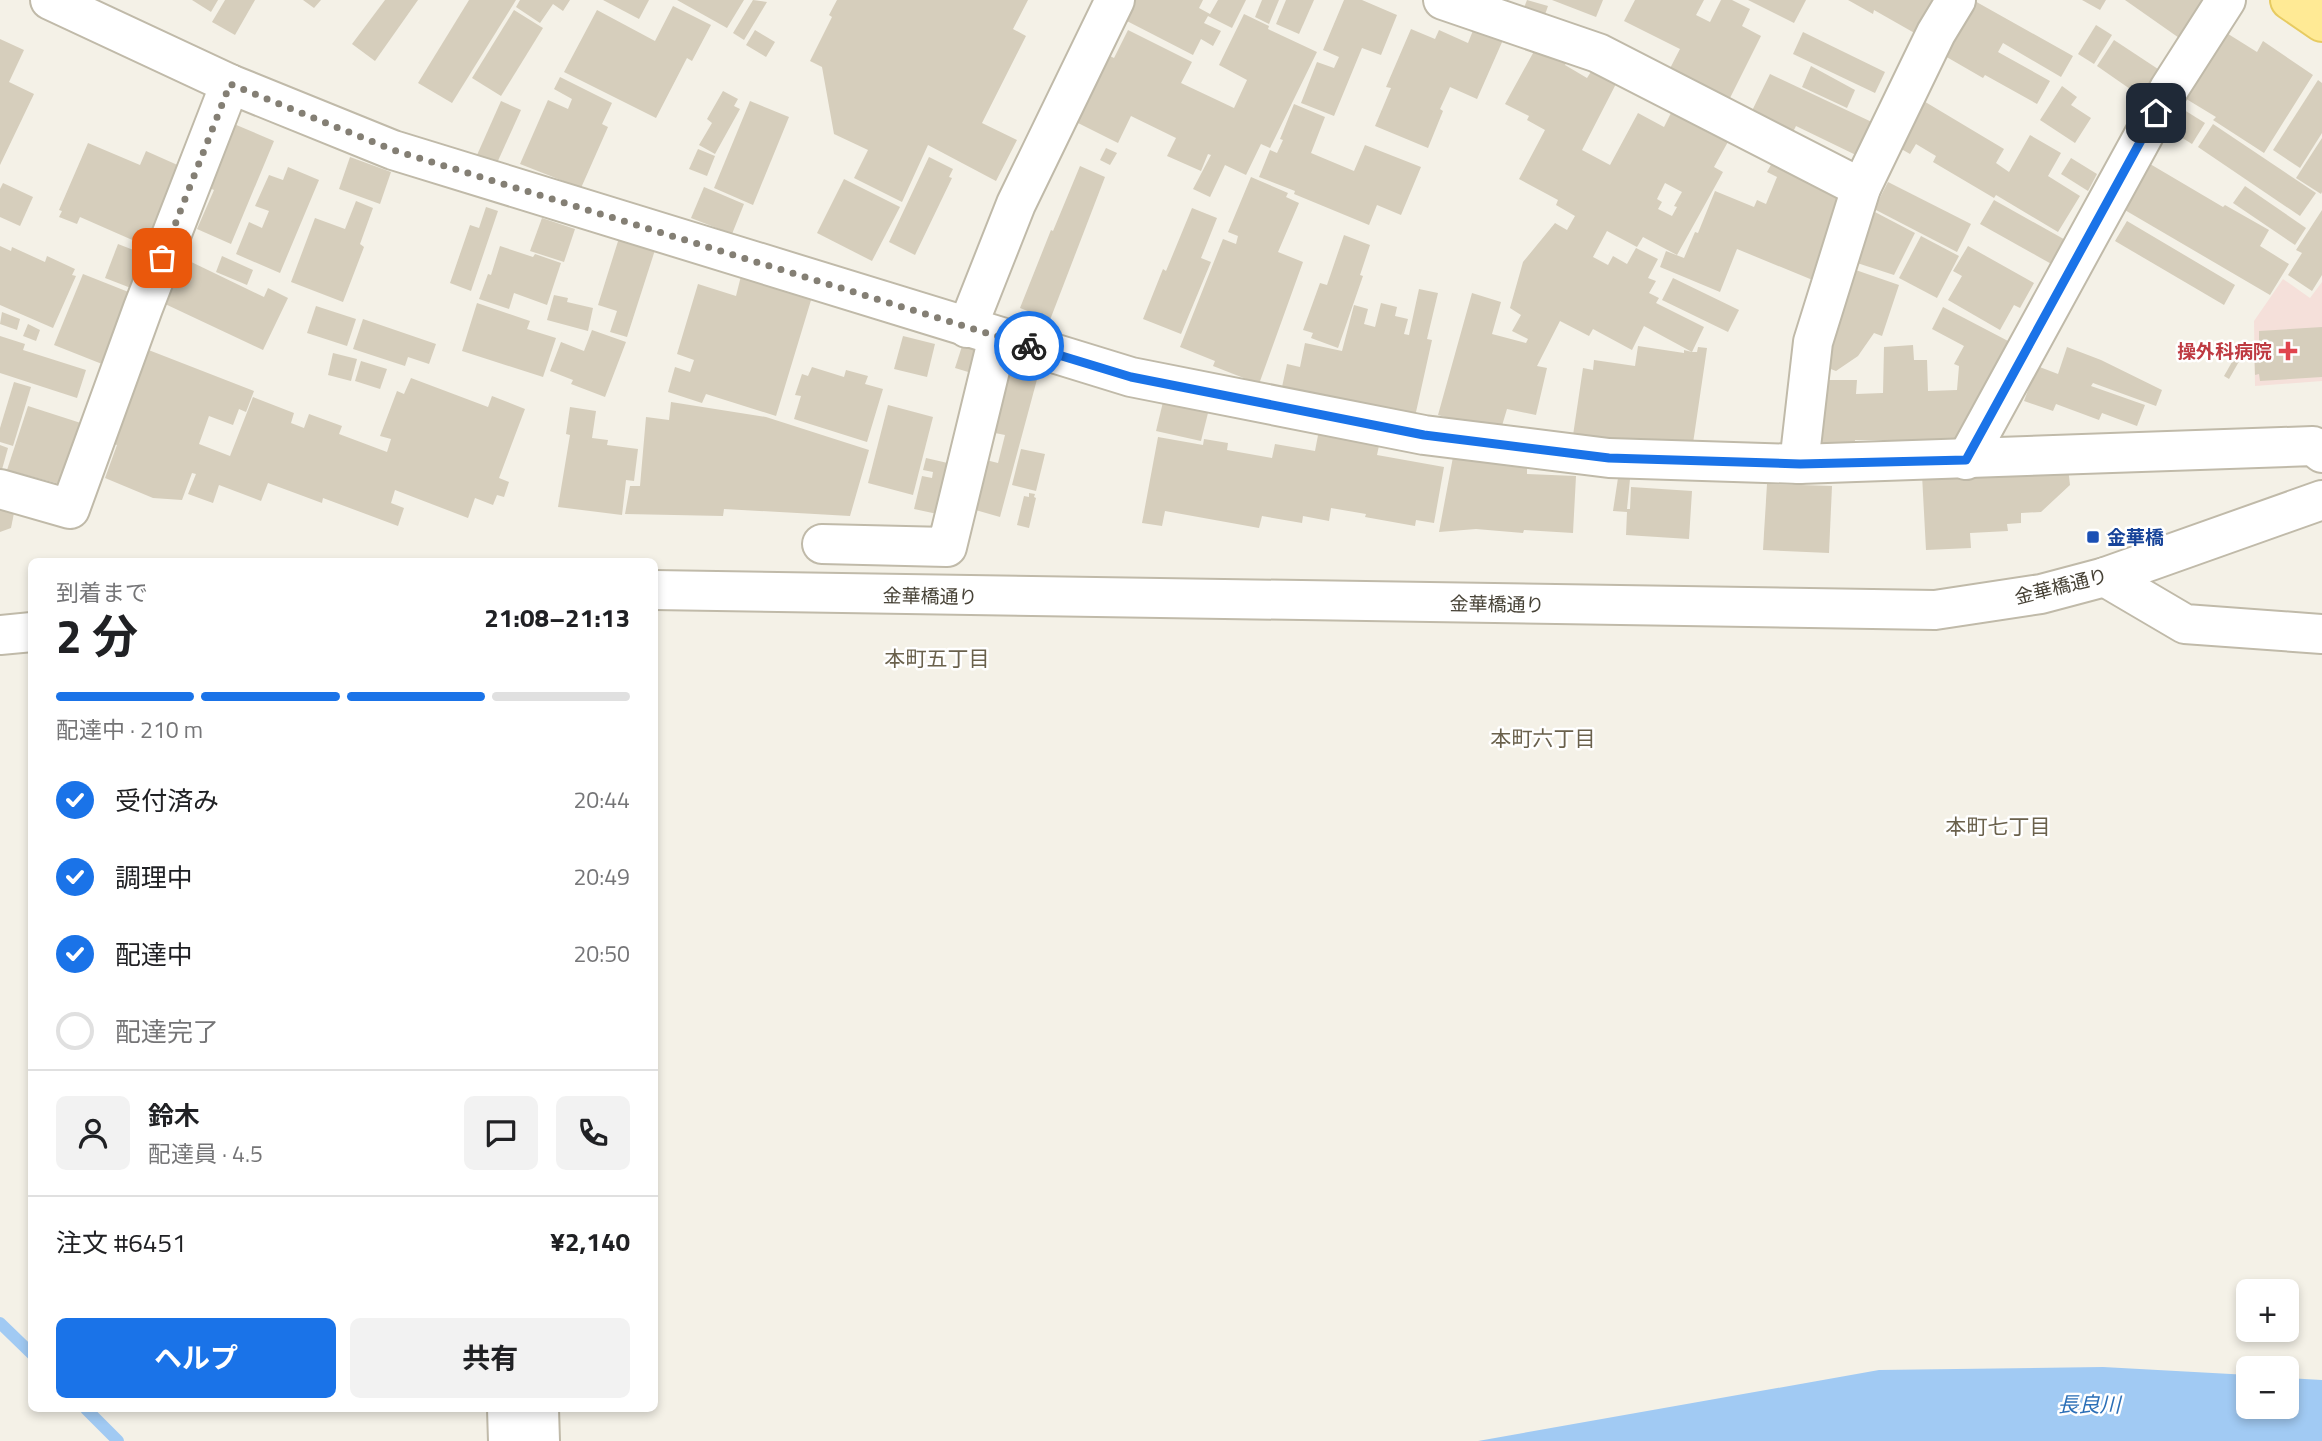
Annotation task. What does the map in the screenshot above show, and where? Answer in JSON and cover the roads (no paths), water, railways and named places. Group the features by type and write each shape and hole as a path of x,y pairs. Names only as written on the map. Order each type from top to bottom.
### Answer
{"main road":[{"path":"2290,0 2322,22"}],"street":[{"path":"50,0 230,84 393,150 1131,377 1424,435 1609,458 1800,464 2313,446 2322,453"},
{"path":"822,544 947,547 983,332 1016,204 1115,0"},
{"path":"1443,0 1598,53 1861,188"},
{"path":"1800,464 1813,342 1861,188 1956,0"},
{"path":"1966,460 2169,89 2226,0"},
{"path":"0,489 70,509 143,307 230,84"},
{"name":"金華橋通り","path":"658,590 1935,610 2041,594 2105,577 2322,500"},
{"path":"2105,577 2185,624 2322,634"},
{"path":"0,635 28,632"},
{"path":"507,1412 508,1441"},
{"path":"539,1412 540,1441"}],"water":[{"name":"長良川","path":"2103,1367 2236,1374 2236,1419 2299,1419 2299,1379 2322,1380 2322,1441 1478,1441 1879,1370"}],"waterway":[{"path":"0,1323 28,1350"},
{"path":"89,1412 118,1441"}],"place":[{"name":"操外科病院","path":"2288,351"},
{"name":"金華橋","path":"2093,537"}],"district":[{"name":"本町五丁目","path":"937,659"},
{"name":"本町六丁目","path":"1543,739"},
{"name":"本町七丁目","path":"1998,827"}]}
